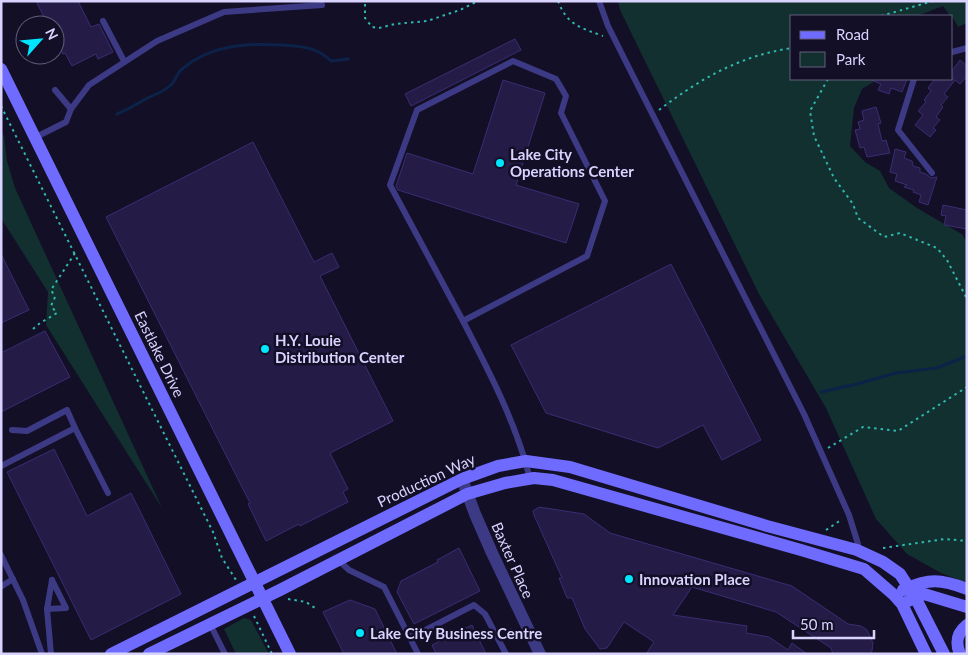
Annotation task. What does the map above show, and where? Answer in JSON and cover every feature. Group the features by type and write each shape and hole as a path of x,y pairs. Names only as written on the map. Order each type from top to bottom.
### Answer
{"street":[{"name":"Eastlake Drive","path":"1,69 290,654"},
{"name":"Production Way","path":"111,654 462,478 498,466 526,462 570,467 767,526 857,550 883,562 900,574 912,592 944,654"},
{"name":"Baxter Place","path":"462,478 492,553 540,654"},
{"name":"Production Way","path":"149,654 468,494 530,479 553,480 801,550 864,570 898,600"},
{"path":"926,654 898,600 934,580 967,589"},
{"path":"912,592 967,607"},
{"path":"960,654 957,639 967,625"}],"lane":[{"path":"599,1 615,40 804,414 849,515 858,544 857,550"},
{"path":"36,137 66,122 71,109 89,85 157,41 224,12 322,5"},
{"path":"103,21 124,61"},
{"path":"953,52 967,48"},
{"path":"463,322 586,256 605,201 561,113 566,96 556,79 513,61 417,110 390,185 484,362 524,454 530,479"},
{"path":"914,80 898,130 932,172"},
{"path":"56,90 71,109"},
{"path":"12,430 27,431 67,410 108,492"},
{"path":"1,466 75,428"},
{"path":"1,555 23,600 42,654"},
{"path":"337,559 350,570 384,587 418,654"},
{"path":"2,586 13,579"},
{"path":"47,609 66,608 52,580 47,609 50,654"},
{"path":"410,638 474,605 485,614 506,654"},
{"path":"210,624 225,654"}],"path":[{"path":"365,4 365,18 372,27 379,28 395,24 427,21 460,10 478,1"},
{"path":"558,1 561,10 575,26 615,40"},
{"path":"885,15 934,1"},
{"path":"653,114 691,86 732,64 790,48"},
{"path":"827,80 810,111 814,136 834,178 853,204 858,218 884,237 900,233 937,248 947,260 967,299"},
{"path":"1,106 213,532 222,558 232,577 234,577"},
{"path":"33,329 57,313 50,306 55,296 51,290 75,253"},
{"path":"820,453 863,427 898,431 967,387"},
{"path":"822,532 849,515"},
{"path":"878,551 886,547 945,539 967,541"},
{"path":"286,599 306,602 315,608"},
{"path":"254,615 253,617 272,654"},
{"path":"506,641 511,638 508,631 510,630"}],"green space":[{"path":"618,1 967,1 967,23 958,27 953,15 949,15 943,6 920,15 790,15 790,80 876,80 862,89 854,108 850,146 865,162 880,171 889,188 917,208 963,235 967,244 967,583 941,573 907,554 876,519 826,408 759,294 620,10"},
{"path":"1,130 15,188 162,508 46,325 48,292 1,218"},
{"path":"244,618 251,620 269,654 236,654 224,629"}],"building":[{"path":"36,1 78,1 91,27 99,24 113,52 98,59 96,54 72,66 65,53 65,15 43,15"},
{"path":"515,39 521,50 411,106 405,94"},
{"path":"960,60 967,66 967,76 960,84 955,80 944,94 948,97 941,105 943,107 936,117 940,120 933,128 936,130 930,137 915,125 923,115 918,111 926,102 924,100 931,91 928,88 934,80 953,80 953,70"},
{"name":"Lake City Operations Center","path":"503,80 545,93 516,185 579,204 566,243 398,190 396,186 407,153 473,174"},
{"path":"871,80 907,80 902,92 891,88 889,94 878,90 881,84"},
{"path":"876,107 881,123 878,124 882,141 886,140 890,153 867,157 864,147 860,148 855,130 860,129 858,122 864,120 862,111"},
{"name":"H.Y. Louie Distribution Center","path":"253,142 314,262 332,253 339,267 320,276 393,421 330,453 348,489 343,492 348,502 266,541 248,504 250,503 106,217"},
{"path":"895,149 906,152 904,158 912,161 913,166 920,168 920,172 931,178 937,177 928,205 919,202 921,195 913,192 914,190 904,187 907,185 895,181 897,174 890,172"},
{"path":"943,205 967,210 967,229 944,225 946,216 941,215"},
{"path":"1,254 29,310 1,323"},
{"path":"671,264 761,440 722,460 703,425 658,448 546,413 511,345"},
{"path":"45,331 70,377 1,412 1,353"},
{"path":"54,449 87,516 131,493 181,594 91,640 7,472"},
{"path":"539,507 584,514 610,533 792,586 848,624 861,626 867,630 873,643 872,651 870,654 833,654 831,648 776,612 692,587 673,615 747,626 746,633 769,637 788,650 792,643 807,654 646,654 654,642 624,622 607,648 600,649 585,629 572,598 567,598 559,578 562,578 534,515 533,511"},
{"path":"459,548 480,591 414,624 397,592 401,581 438,562 437,560"},
{"name":"Lake City Business Centre","path":"350,600 375,609 397,654 344,654 323,612"},
{"path":"472,625 486,654 436,654 432,645"}],"waterway":[{"path":"117,114 162,92 173,83 180,71 193,61 216,50 242,45 268,44 308,48 326,56 331,61 348,59"},
{"path":"821,392 896,373 937,368 967,356"}],"place":[{"name":"Lake City Operations Center","path":"500,163"},
{"name":"H.Y. Louie Distribution Center","path":"265,349"},
{"name":"Innovation Place","path":"629,579"},
{"name":"Lake City Business Centre","path":"360,633"}]}
